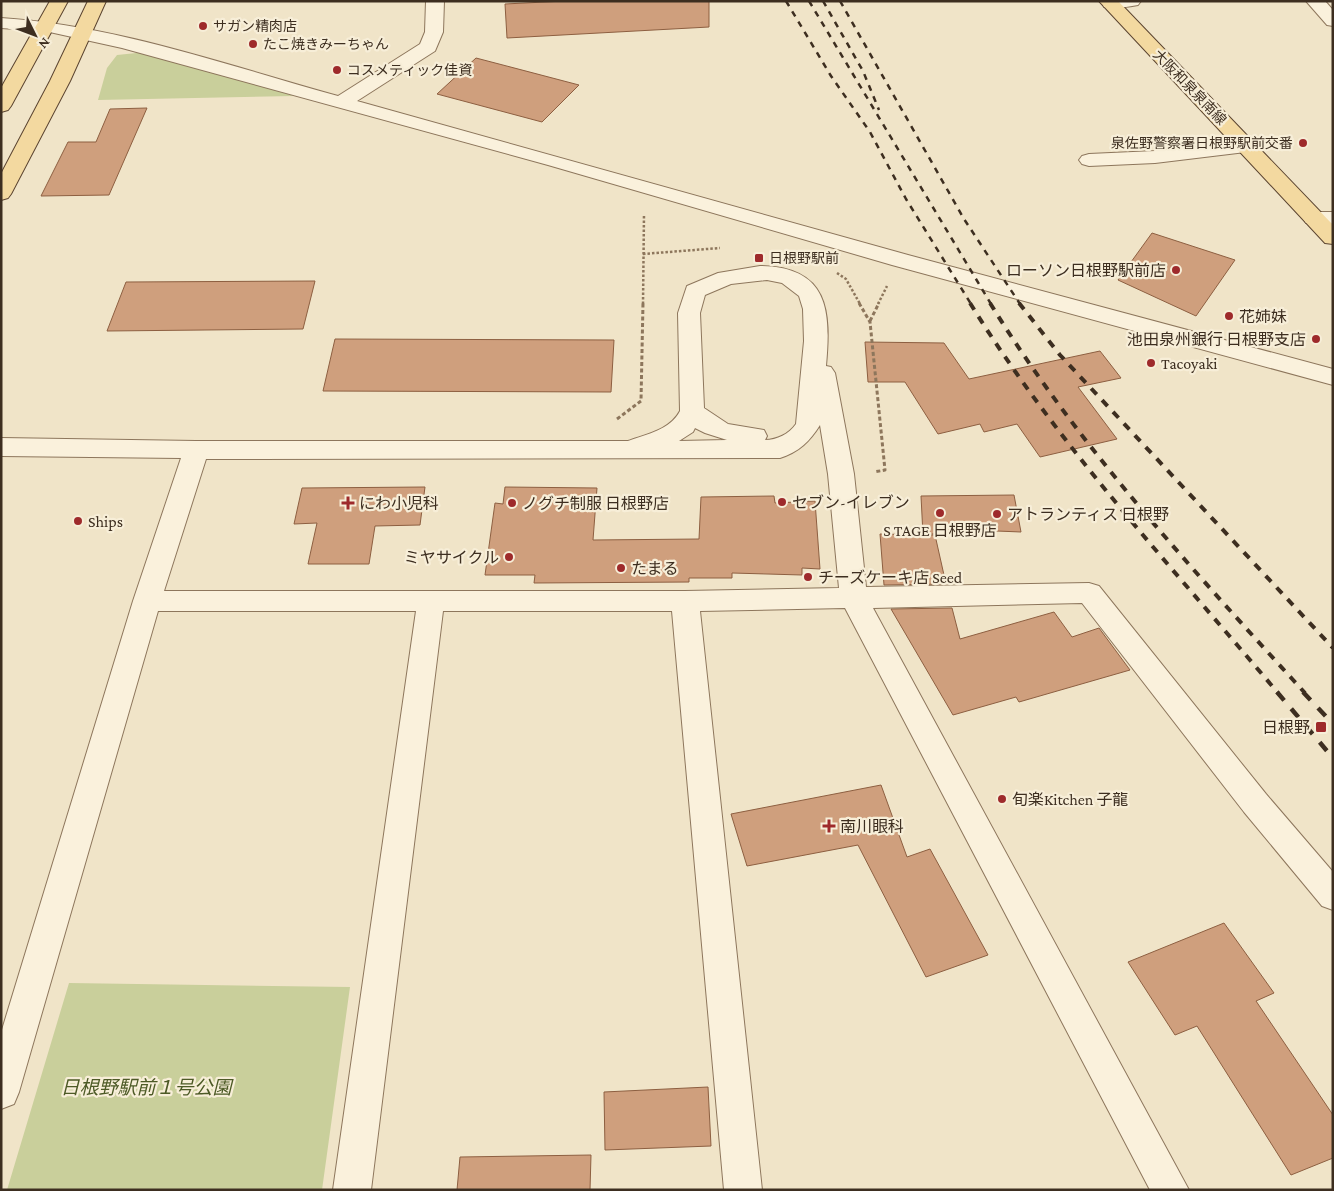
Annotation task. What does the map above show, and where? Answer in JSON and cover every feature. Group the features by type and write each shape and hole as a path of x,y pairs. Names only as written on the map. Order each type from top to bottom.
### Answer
{"main road":[{"path":"1,106 59,1"},
{"path":"1,194 60,81 97,1"},
{"name":"大阪和泉泉南線","path":"1109,2 1247,147 1323,218 1333,238"}],"street":[{"path":"340,103 428,47 434,32 435,1"},
{"path":"1109,2 1132,1"},
{"path":"1315,1 1333,21"},
{"path":"1,23 45,26 82,32 644,186 900,260 1333,377"},
{"path":"1089,160 1155,157 1247,147"},
{"path":"630,449 669,436 684,426 692,411 689,313 695,291 711,282 736,275 769,273 799,282 812,298 841,474 854,599 1170,1190"},
{"path":"1,447 196,450 780,449 801,435 808,424 816,323"},
{"path":"692,411 705,425 725,433 758,437 801,435"},
{"path":"1,1092 147,601 196,450"},
{"path":"147,601 685,601 1088,593 1255,804 1333,896"},
{"path":"352,1190 431,600"},
{"path":"685,601 743,1190"}],"path":[{"path":"612,424 641,401 644,186"},
{"path":"870,322 900,260"}],"green space":[{"path":"146,52 294,96 98,100 107,68 117,55"},
{"name":"日根野駅前１号公園","path":"69,983 350,987 322,1190 7,1190"}],"building":[{"path":"565,1 709,1 709,27 507,38 505,4"},
{"path":"476,58 579,85 542,122 437,94"},
{"path":"147,108 109,195 41,196 68,142 96,142 110,109"},
{"name":"ローソン日根野駅前店","path":"1152,233 1235,260 1196,316 1118,280"},
{"path":"315,281 303,329 107,331 126,282"},
{"path":"335,339 614,340 611,392 323,391"},
{"path":"865,342 944,343 969,379 1100,351 1121,378 1078,387 1117,439 1040,457 1017,424 984,432 980,424 938,434 905,382 868,382"},
{"path":"425,487 420,525 375,526 369,564 308,564 317,523 294,524 302,488"},
{"path":"505,487 597,488 593,540 699,539 701,497 774,496 775,503 815,501 820,569 802,568 802,575 732,573 732,578 689,578 689,582 534,583 535,575 485,575 495,503 503,504"},
{"path":"1014,495 1021,532 972,530 923,535 921,496"},
{"path":"880,534 935,535 946,584 884,585"},
{"path":"952,608 960,639 1054,612 1072,637 1099,628 1130,670 1019,702 1016,697 953,715 891,609"},
{"path":"881,785 907,857 930,849 988,955 926,977 858,845 747,866 731,814"},
{"path":"1224,923 1274,993 1256,1001 1333,1115 1333,1158 1291,1175 1197,1026 1175,1035 1128,962"},
{"path":"708,1087 711,1146 605,1150 604,1092"},
{"path":"591,1155 590,1190 457,1190 460,1157"}],"railway":[{"path":"786,1 831,76 870,132 906,199 971,304"},
{"path":"809,1 991,304"},
{"path":"823,1 863,71 879,110"},
{"path":"840,1 964,219 1020,304"},
{"path":"970,303 1004,355 1077,455 1156,551 1278,693"},
{"path":"990,303 1060,407 1099,457 1220,600 1305,693"},
{"path":"1019,303 1060,355 1333,648"},
{"path":"1277,692 1333,758"},
{"path":"1303,692 1333,724"}],"place":[{"name":"サガン精肉店","path":"203,26"},
{"name":"たこ焼きみーちゃん","path":"253,44"},
{"name":"コスメティック佳資","path":"337,70"},
{"name":"泉佐野警察署日根野駅前交番","path":"1303,143"},
{"name":"日根野駅前","path":"759,258"},
{"name":"ローソン日根野駅前店","path":"1176,270"},
{"name":"花姉妹","path":"1229,316"},
{"name":"池田泉州銀行 日根野支店","path":"1316,339"},
{"name":"Tacoyaki","path":"1151,363"},
{"name":"セブン-イレブン","path":"782,502"},
{"name":"にわ小児科","path":"348,503"},
{"name":"ノグチ制服 日根野店","path":"512,503"},
{"name":"S TAGE 日根野店","path":"940,513"},
{"name":"アトランティス 日根野","path":"997,514"},
{"name":"Ships","path":"78,521"},
{"name":"ミヤサイクル","path":"509,557"},
{"name":"たまる","path":"621,568"},
{"name":"チーズケーキ店 Seed","path":"808,577"},
{"name":"日根野","path":"1321,727"},
{"name":"旬楽Kitchen 子龍","path":"1002,799"},
{"name":"南川眼科","path":"829,826"}]}
